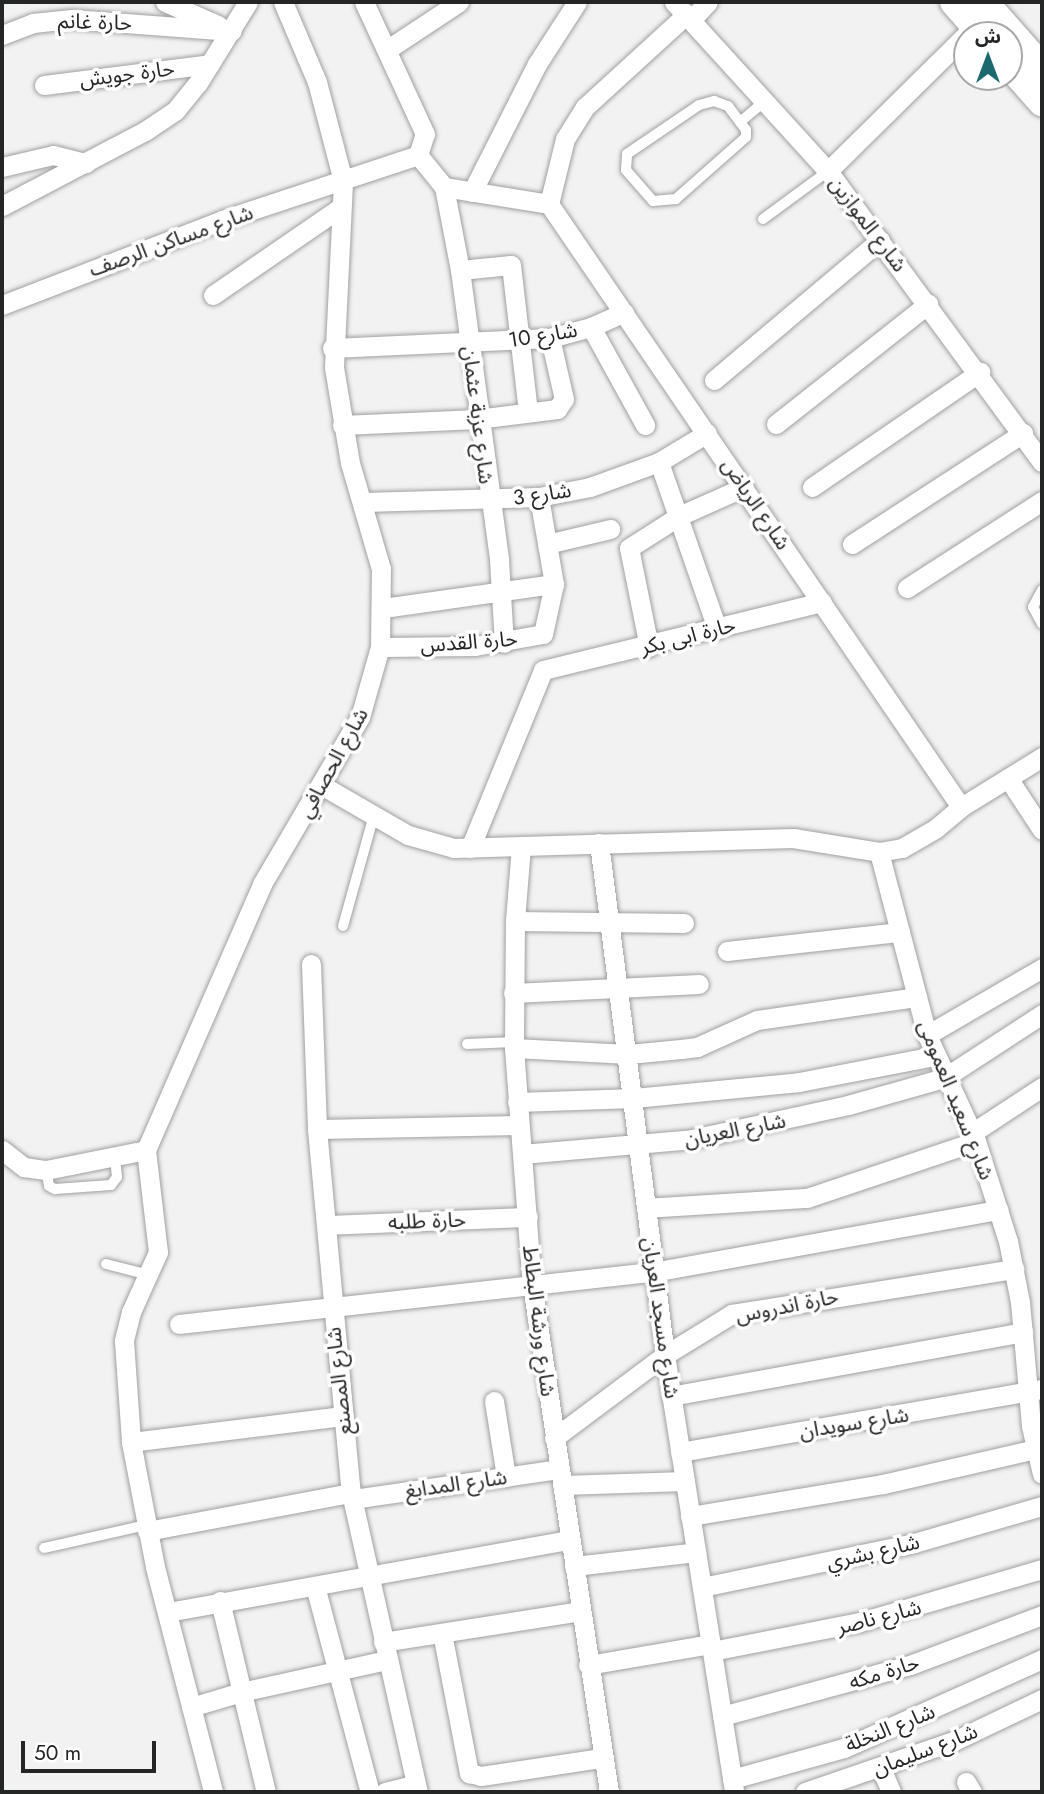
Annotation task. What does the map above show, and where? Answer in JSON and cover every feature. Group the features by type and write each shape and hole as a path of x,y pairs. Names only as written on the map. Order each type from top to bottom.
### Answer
{"main road":[{"path":"954,2 980,21"},
{"path":"1023,54 1042,68"},
{"path":"1023,81 1042,102"}],"street":[{"path":"165,2 232,31"},
{"path":"2,206 161,122 187,98 248,2"},
{"name":"شارع الحصافي","path":"146,1150 262,884 323,786 360,717 380,647 383,608 381,569 342,425 332,348 343,181 317,82 283,2"},
{"path":"365,2 425,134 418,155 444,187 548,204 565,139 585,107 684,12 708,2"},
{"path":"388,49 458,2"},
{"path":"472,192 537,64 578,2"},
{"name":"شارع الموازين","path":"684,12 828,171 980,372 1042,462"},
{"name":"حارة غانم","path":"2,35 33,23 72,19 232,31"},
{"path":"828,171 953,48"},
{"name":"حارة جويش","path":"44,85 210,64"},
{"path":"2,167 53,155 86,163"},
{"name":"شارع مساكن الرصف","path":"2,305 222,220 418,155"},
{"name":"شارع عزبة عثمان","path":"444,187 460,270 477,419 502,593 504,643"},
{"name":"شارع الرياض","path":"548,204 961,807"},
{"path":"213,295 341,207"},
{"path":"714,380 880,240"},
{"path":"460,270 511,264 528,412"},
{"path":"776,424 928,304"},
{"name":"شارع 10","path":"332,348 550,338 591,327 624,312"},
{"path":"591,327 645,425"},
{"path":"342,425 477,419 563,404 550,338"},
{"path":"812,487 980,372"},
{"name":"شارع 3","path":"363,502 539,497 629,475 659,462 707,433"},
{"path":"852,544 1023,433"},
{"path":"659,462 717,629"},
{"path":"649,647 627,553 679,516 744,487"},
{"name":"حارة القدس","path":"380,647 504,643 543,634 554,584 539,497"},
{"path":"907,588 1042,501"},
{"path":"548,544 610,528"},
{"path":"383,608 554,584"},
{"name":"حارة ابى بكر","path":"470,848 537,678 552,666 649,647 822,602"},
{"path":"323,786 423,841 470,848 793,838 879,852 902,848 935,829 961,807 1042,757"},
{"path":"1008,778 1042,830"},
{"name":"شارع مسجد العريان","path":"599,843 629,1054 653,1272 733,1785"},
{"name":"شارع ورشة البطاط","path":"521,846 515,920 514,1045 532,1285 608,1792"},
{"name":"شارع سعيد العمومى","path":"879,852 927,1035 944,1078 974,1137 1014,1269 1035,1392 1036,1449 1042,1474"},
{"path":"515,920 684,923"},
{"path":"727,951 900,932"},
{"name":"شارع المصنع","path":"311,964 317,1129 331,1304 352,1496 417,1788"},
{"path":"927,1035 1042,968"},
{"path":"513,993 620,990 699,984"},
{"path":"514,1045 629,1054 697,1047 757,1020 917,997"},
{"name":"شارع العريان","path":"522,1154 638,1147 796,1118 944,1078 1042,1014"},
{"path":"517,1102 634,1098 799,1082 934,1056"},
{"path":"646,1208 807,1198 974,1137 1042,1087"},
{"path":"317,1129 519,1125"},
{"path":"2,1150 24,1167 46,1170 146,1150 158,1243 150,1275 131,1312 124,1341 131,1442 147,1528 213,1792"},
{"path":"179,1324 331,1304 653,1272 998,1210"},
{"name":"حارة طلبه","path":"326,1225 527,1217"},
{"name":"حارة اندروس","path":"554,1438 665,1355 713,1323 751,1309 1014,1269"},
{"path":"671,1395 1023,1332"},
{"name":"شارع سويدان","path":"680,1452 1035,1392"},
{"path":"494,1401 506,1477"},
{"path":"131,1442 343,1416"},
{"path":"690,1516 883,1484 1036,1449"},
{"name":"شارع المدابغ","path":"147,1528 352,1496 506,1477 685,1481"},
{"name":"شارع بشري","path":"702,1587 902,1546 1042,1506"},
{"path":"168,1612 220,1601 370,1578 569,1540"},
{"path":"574,1566 696,1552"},
{"name":"شارع ناصر","path":"588,1665 711,1648 860,1622 1042,1569"},
{"path":"315,1586 370,1792"},
{"path":"220,1601 266,1792"},
{"path":"191,1707 241,1692 337,1671 385,1651 442,1633 580,1611"},
{"name":"حارة مكه","path":"722,1716 910,1665 1042,1615"},
{"path":"442,1633 469,1773 481,1776 602,1758"},
{"name":"شارع النخلة","path":"733,1785 881,1733 1042,1659"},
{"name":"شارع سليمان","path":"805,1792 956,1740 1042,1699"},
{"path":"881,1768 891,1792"},
{"path":"385,1792 417,1788"}],"lane":[{"path":"740,122 766,100"},
{"path":"706,102 729,106 740,122 746,130 744,140 669,203 653,201 626,170 627,154 706,102"},
{"path":"762,219 828,171"},
{"path":"1042,590 1033,607 1042,624"},
{"path":"343,926 374,816"},
{"path":"467,1044 514,1045"},
{"path":"46,1170 49,1186 55,1189 111,1185 117,1177 115,1157"},
{"path":"106,1264 150,1275"},
{"path":"44,1548 147,1528"}]}
